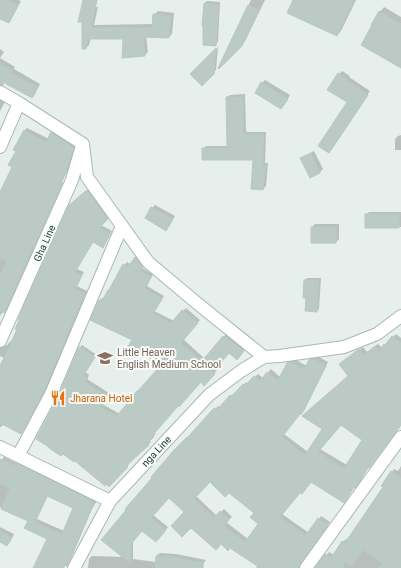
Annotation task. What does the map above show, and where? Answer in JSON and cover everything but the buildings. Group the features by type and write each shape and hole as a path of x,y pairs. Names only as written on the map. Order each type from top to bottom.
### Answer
{"street":[{"path":"0,92 83,144 87,177 148,262 264,357 344,347 377,334 401,316"},
{"path":"0,146 19,103"},
{"name":"Gha Line","path":"0,341 72,180 83,144"},
{"path":"18,456 51,394 122,226"},
{"name":"nga Line","path":"74,568 110,501 208,395 241,371 264,357"},
{"path":"306,568 401,437"},
{"path":"0,447 110,501"}],"place":[{"name":"Little Heaven English Medium School","path":"105,358"},
{"name":"Jharana Hotel","path":"58,398"}]}
